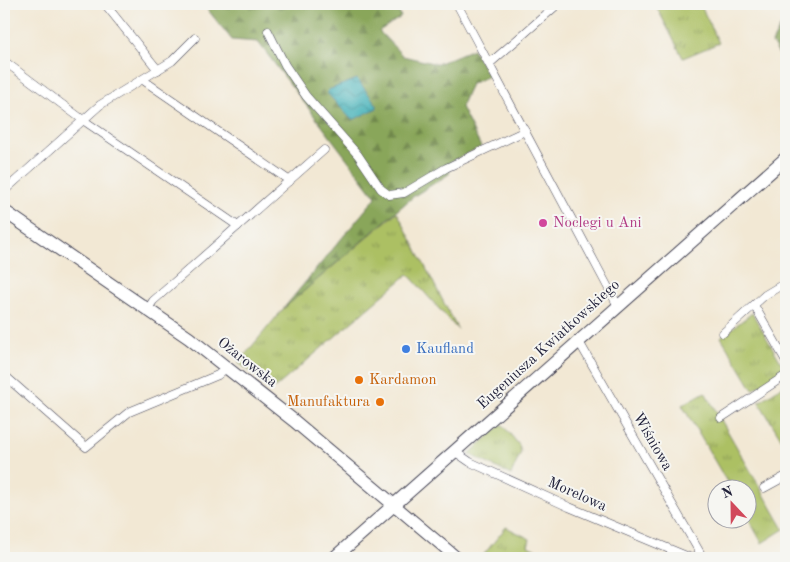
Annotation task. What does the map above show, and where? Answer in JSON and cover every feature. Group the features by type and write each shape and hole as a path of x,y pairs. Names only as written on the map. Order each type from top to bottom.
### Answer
{"main road":[{"name":"Eugeniusza Kwiatkowskiego","path":"334,558 578,340 786,158"},
{"name":"Ożarowska","path":"4,211 148,309 227,367 394,504"}],"street":[{"path":"105,4 158,70"},
{"path":"457,4 618,306"},
{"path":"489,64 558,4"},
{"path":"268,31 285,64 306,96 358,155 381,190 389,194 404,192 446,168 525,131"},
{"path":"4,192 100,105 172,61 195,38"},
{"path":"4,61 83,120 238,226"},
{"path":"143,80 290,181"},
{"path":"148,309 153,301 324,150"},
{"path":"723,333 754,305 780,286"},
{"path":"754,305 786,361"},
{"name":"Wiśniowa","path":"578,340 702,558"},
{"path":"4,375 86,447 129,412 218,376 227,367"},
{"path":"721,418 786,375"},
{"name":"Morelowa","path":"454,451 470,462 569,507 690,558"},
{"path":"764,488 786,476"},
{"name":"Ożarowska","path":"394,504 457,558"}],"green space":[{"path":"203,4 357,4 361,9 372,4 395,4 401,17 379,31 403,56 437,64 473,49 488,76 471,84 461,107 481,147 450,162 449,174 414,196 283,309 376,197 258,42 232,40"},
{"path":"655,4 700,4 719,43 683,58"},
{"path":"786,16 786,51 780,56 772,43"},
{"path":"397,212 458,330 408,274 275,388 238,363 283,309"},
{"path":"752,313 785,369 753,390 721,337"},
{"path":"786,384 786,447 759,402"},
{"path":"705,392 756,480 726,480 682,405"},
{"path":"502,424 519,445 521,452 511,475 469,454"},
{"path":"758,484 784,529 762,543 755,530 758,530"},
{"path":"506,527 530,539 528,546 554,558 481,558"}],"water":[{"path":"357,79 377,105 377,108 355,119 351,119 327,93 328,90"}],"place":[{"name":"Noclegi u Ani","path":"543,223"},
{"name":"Kaufland","path":"406,349"},
{"name":"Kardamon","path":"359,380"},
{"name":"Manufaktura","path":"380,402"}]}
